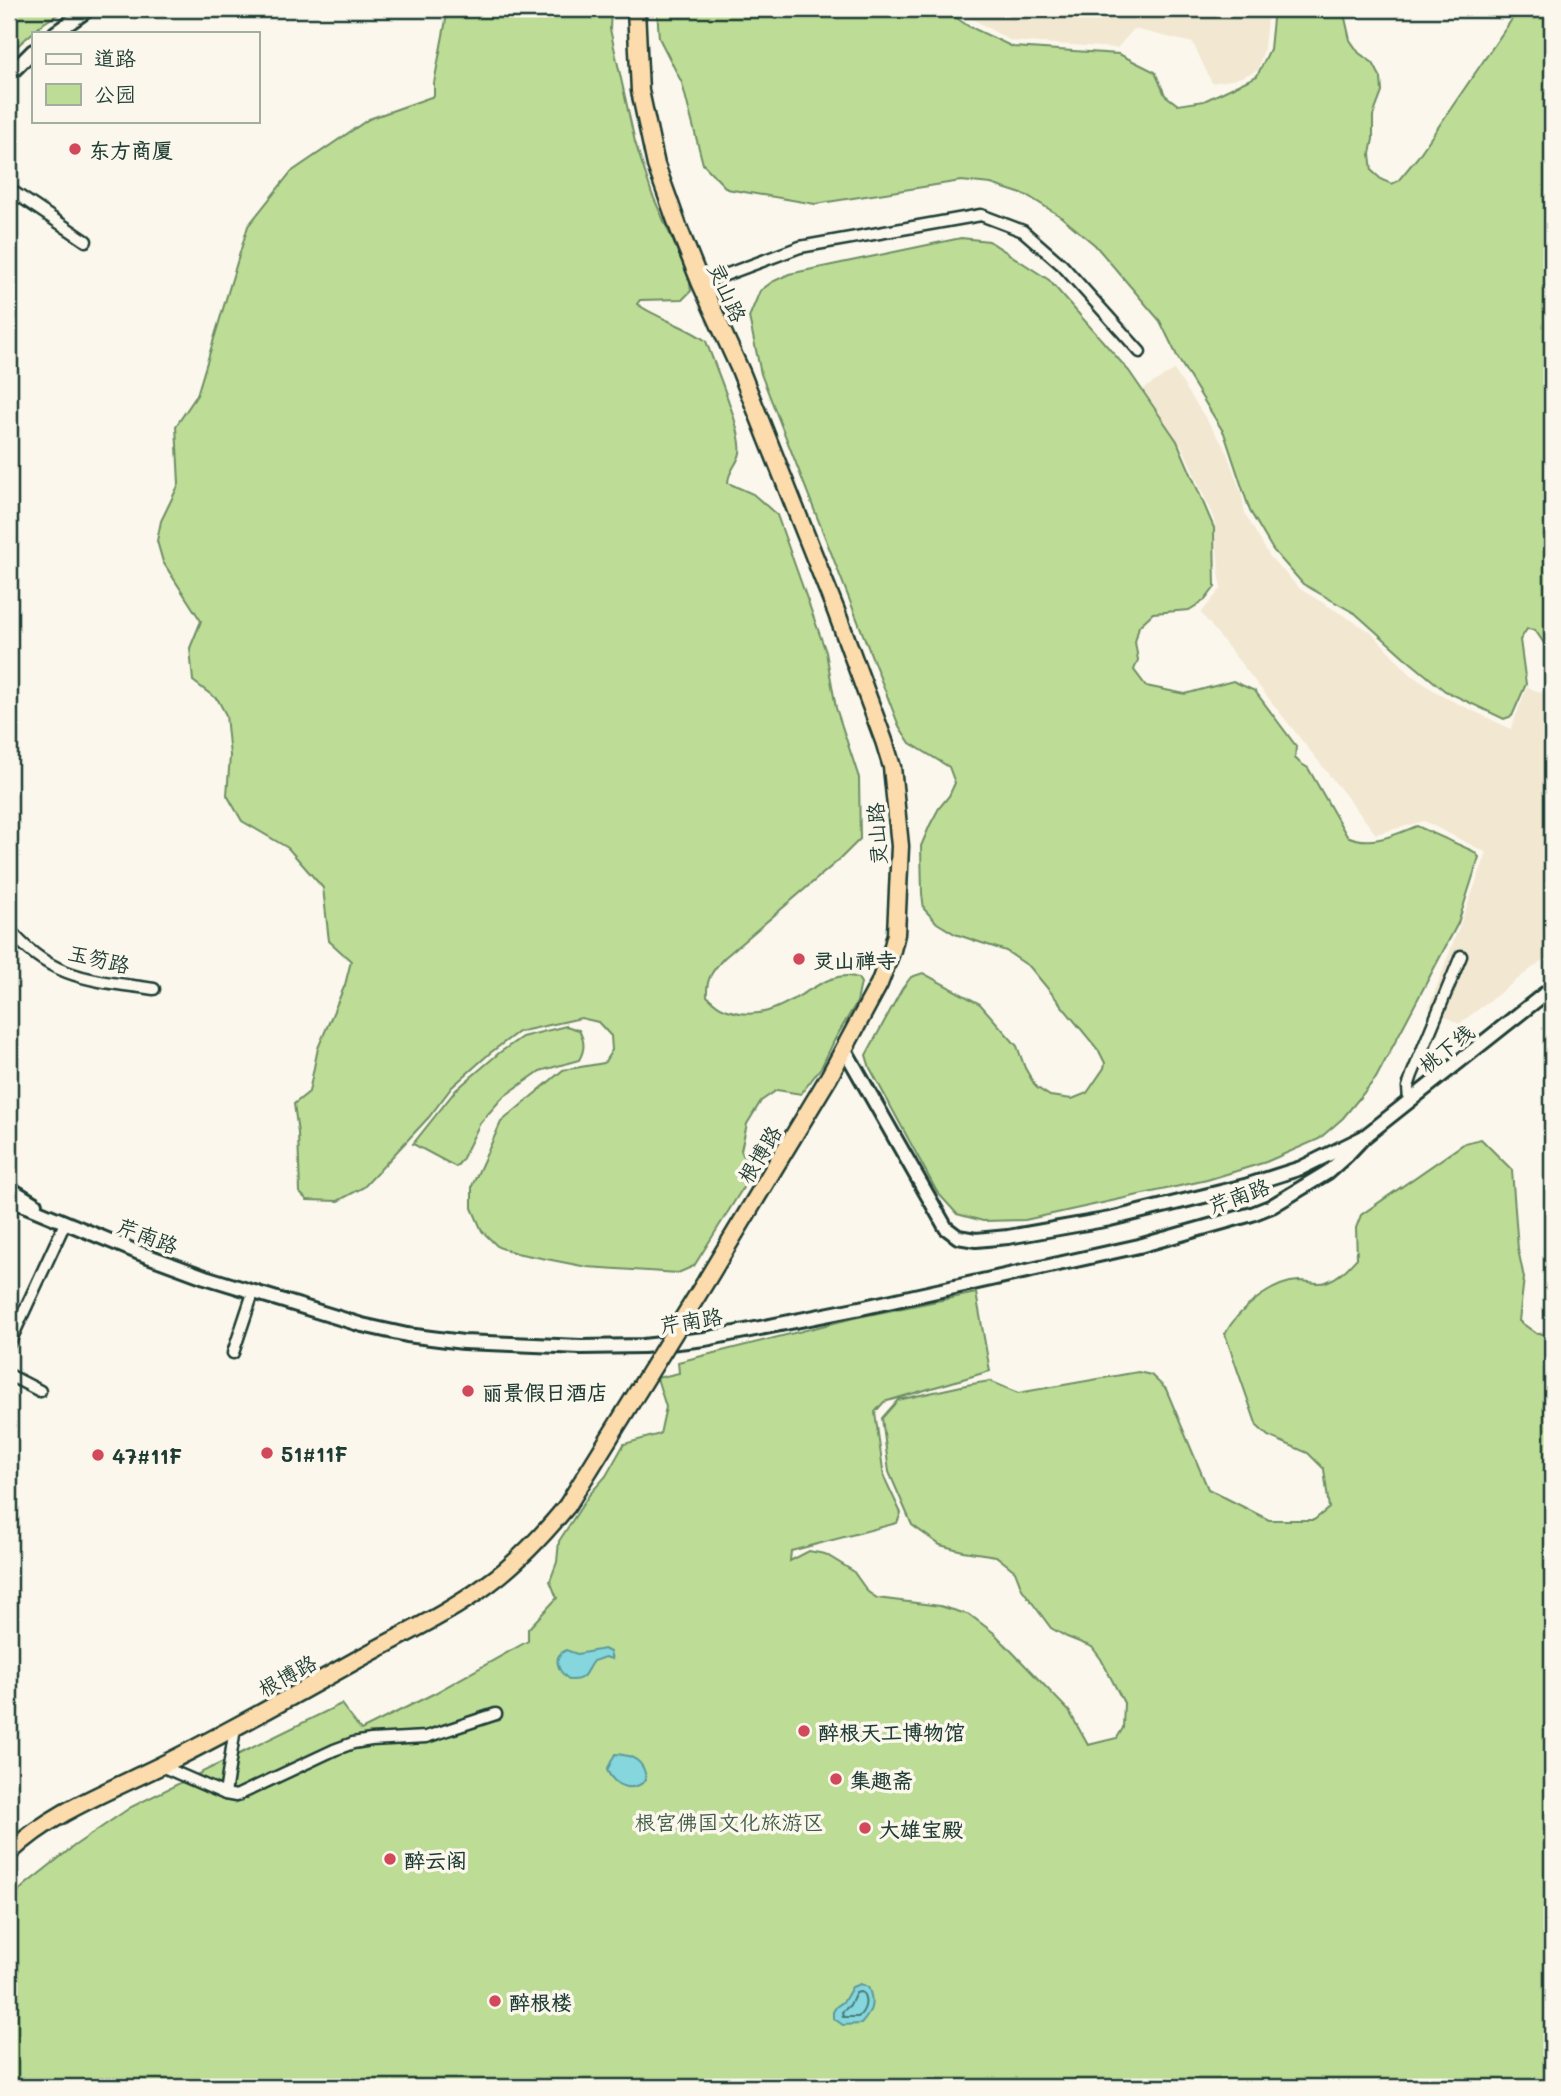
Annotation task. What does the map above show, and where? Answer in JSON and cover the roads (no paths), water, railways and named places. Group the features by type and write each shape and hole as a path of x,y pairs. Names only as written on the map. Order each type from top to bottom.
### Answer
{"highway":[{"name":"灵山路","path":"636,9 640,91 656,164 701,284 741,372 831,598 892,767 900,846 896,934 879,984 845,1050"},
{"name":"根博路","path":"9,1853 58,1815 235,1728 432,1619 488,1584 522,1554 567,1506 845,1050"}],"main road":[{"path":"56,32 89,9"},
{"path":"9,75 32,52"},
{"name":"桃下线","path":"1364,1137 1552,988"},
{"path":"845,1050 941,1221 958,1237 976,1240 1008,1237 1097,1221 1245,1186 1301,1168 1364,1137"},
{"name":"芹南路","path":"9,1199 137,1252 253,1293 362,1325 407,1335 463,1342 521,1346 642,1346 705,1339 864,1307 1139,1246 1252,1214 1272,1206 1328,1172 1364,1137"},
{"path":"9,1188 65,1223"}],"street":[{"path":"9,188 86,242"},
{"path":"701,284 800,247 981,215 1023,231 1062,265 1140,352"},
{"name":"玉笏路","path":"9,929 24,947 55,968 86,979 154,989"},
{"path":"1409,1102 1408,1087 1412,1075 1461,956"},
{"path":"9,1344 65,1223"},
{"path":"233,1353 253,1293"},
{"path":"9,1375 40,1391"},
{"path":"161,1766 225,1794 236,1796 353,1743 426,1737 496,1714"},
{"path":"225,1794 235,1728"}],"water":[{"path":"604,1649 610,1652 612,1659 605,1657 593,1661 579,1679 570,1680 558,1665 561,1653 566,1650 577,1654"},
{"path":"615,1754 637,1760 643,1768 646,1780 635,1787 629,1787 614,1780 607,1770"},
{"path":"860,1984 868,1987 870,1992 870,2011 861,2024 843,2025 833,2018 833,2012 844,2001 852,1987"}],"place":[{"name":"东方商厦","path":"75,149"},
{"name":"灵山禅寺","path":"799,959"},
{"name":"丽景假日酒店","path":"468,1391"},
{"name":"51#11F","path":"267,1453"},
{"name":"47#11F","path":"98,1455"},
{"name":"醉根天工博物馆","path":"804,1731"},
{"name":"集趣斋","path":"836,1779"},
{"name":"大雄宝殿","path":"865,1828"},
{"name":"醉云阁","path":"390,1859"},
{"name":"醉根楼","path":"495,2001"}],"park label":[{"name":"根宫佛国文化旅游区","path":"729,1821"}]}
